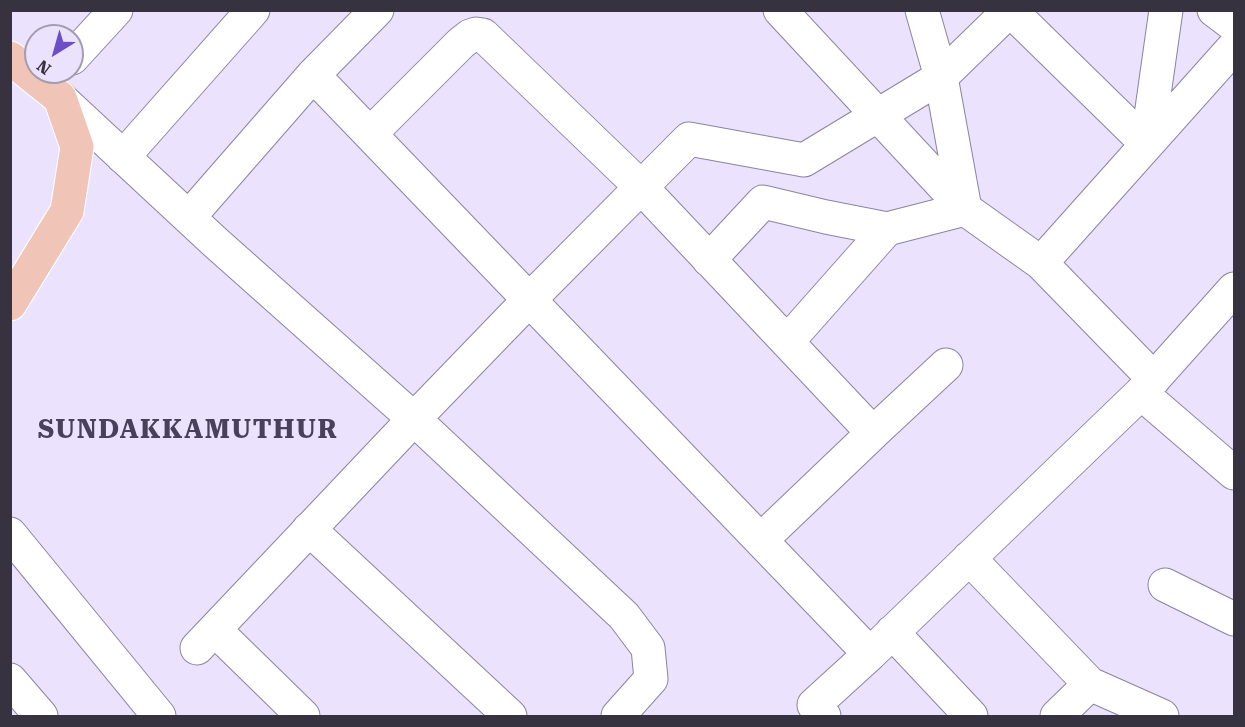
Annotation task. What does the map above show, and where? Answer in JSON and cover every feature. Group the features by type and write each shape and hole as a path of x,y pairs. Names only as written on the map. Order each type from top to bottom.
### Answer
{"main road":[{"path":"10,58 55,86 77,147 67,212 10,304"}],"street":[{"path":"84,45 116,10"},
{"path":"123,157 253,10"},
{"path":"189,217 313,75 377,10"},
{"path":"780,10 965,209 1041,263 1147,386 1234,473"},
{"path":"922,10 941,76 965,209"},
{"path":"1147,144 1166,10"},
{"path":"1214,10 1234,25"},
{"path":"303,717 206,639 414,419 689,139 804,160 941,76 1010,11 1147,144"},
{"path":"370,134 461,43 470,36 483,35 641,187 873,433"},
{"path":"1041,263 1234,47"},
{"path":"313,75 760,540 971,717"},
{"path":"55,86 123,157 414,419 624,616 648,648 651,679 618,717"},
{"path":"710,260 764,202 888,230 965,209"},
{"path":"787,342 888,230"},
{"path":"825,717 814,705 1147,386 1234,290"},
{"path":"760,540 946,365"},
{"path":"309,529 510,717"},
{"path":"10,534 159,717"},
{"path":"969,558 1090,684 1162,717"},
{"path":"1165,585 1234,619"},
{"path":"10,680 41,717"},
{"path":"1057,717 1090,684"}],"district":[{"name":"SUNDAKKAMUTHUR","path":"188,430"}]}
